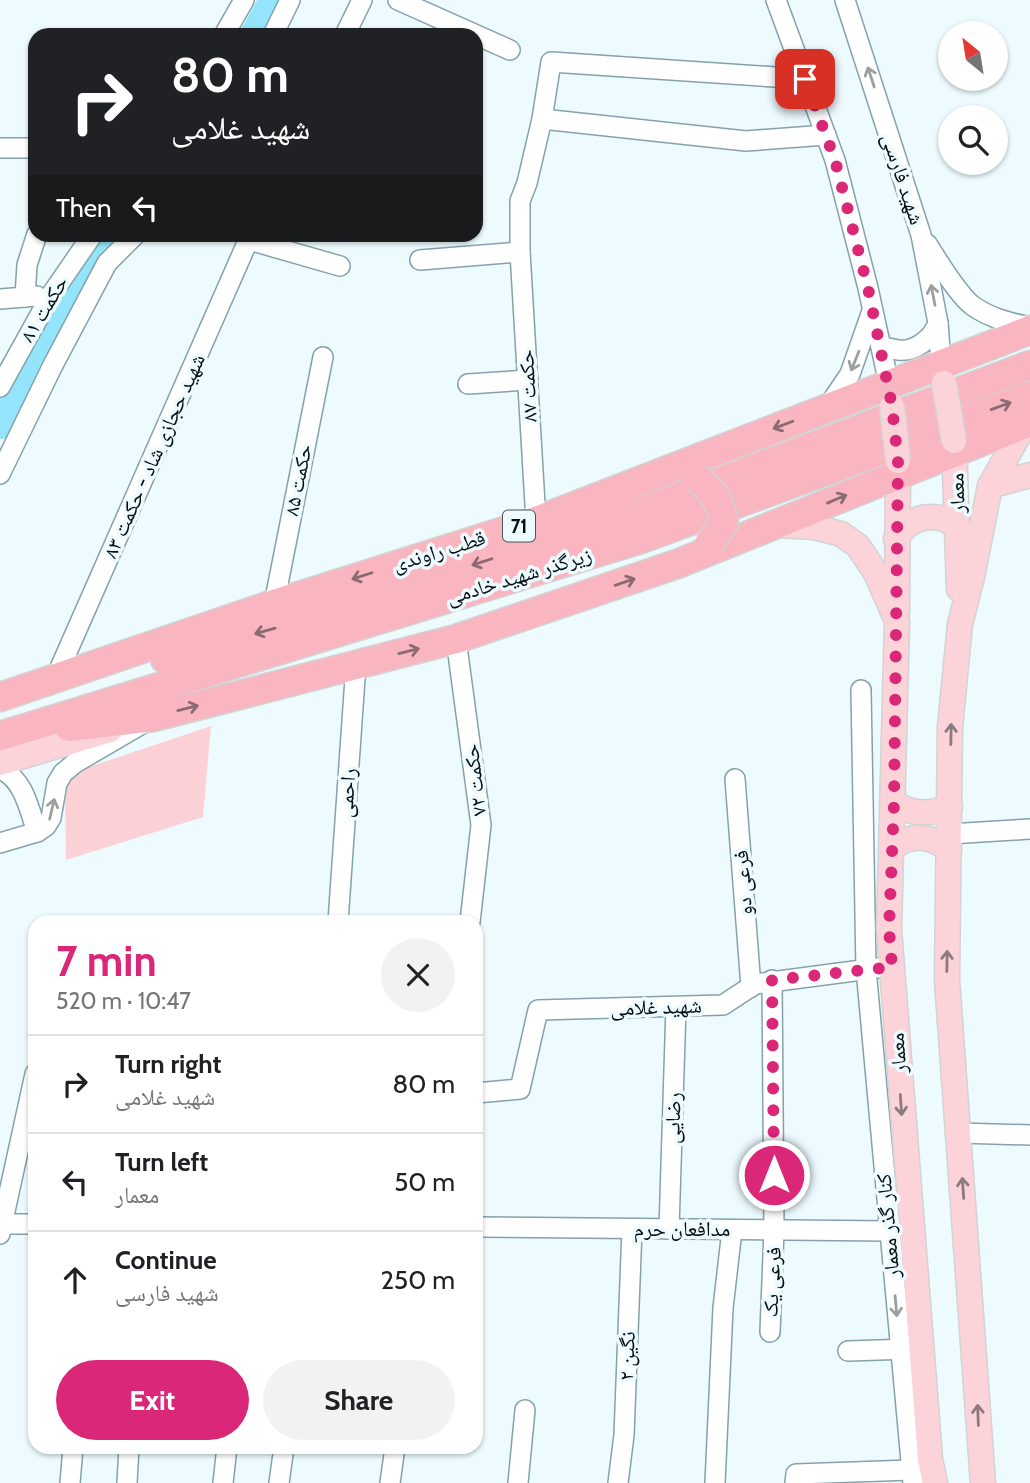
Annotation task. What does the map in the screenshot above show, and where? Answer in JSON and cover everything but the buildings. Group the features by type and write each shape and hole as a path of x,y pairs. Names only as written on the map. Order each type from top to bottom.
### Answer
{"highway":[{"name":"قطب راوندی","path":"0,697 274,604 536,521 827,408 891,395 943,373 1030,329"},
{"name":"زیرگذر شهید خادمی","path":"93,665 141,666 290,624 641,511 1030,365"},
{"name":"زیرگذر شهید خادمی","path":"0,736 641,539 1030,396"},
{"path":"0,736 154,717 456,639 677,564 776,525 898,467 1027,423"},
{"path":"536,521 575,518 667,483 697,478 711,488 721,506 724,523 709,544 677,564"}],"main road":[{"name":"معمار","path":"943,373 955,447 960,624 950,727 947,980 983,1483"},
{"name":"معمار","path":"891,395 898,467 894,803 889,929 911,1349 935,1483"},
{"name":"معمار","path":"960,624 990,486 1027,423"},
{"path":"990,486 1030,475"},
{"path":"896,539 907,525 923,517 939,517 958,527"},
{"name":"معمار","path":"776,525 814,527 842,534 858,546 876,573 897,621"},
{"path":"0,766 154,717"},
{"path":"894,803 902,808 923,813 950,806"},
{"path":"892,848 906,839 922,837 949,842"}],"street":[{"path":"228,28 244,0"},
{"path":"276,28 290,0"},
{"path":"348,28 362,0"},
{"path":"398,0 461,28"},
{"path":"776,0 835,160 873,310 891,395"},
{"name":"شهید فارسی","path":"845,0 921,235 938,323 943,373"},
{"path":"483,38 510,50"},
{"name":"حکمت ۸۷","path":"536,521 520,252 520,201 527,183 542,118 551,62 805,79"},
{"path":"542,118 746,141 825,135"},
{"path":"0,148 28,148"},
{"path":"921,235 971,305 1002,321 1030,329"},
{"path":"25,297 27,265 34,242"},
{"name":"حکمت ۸۱","path":"0,387 51,295 87,242"},
{"path":"0,474 107,263 128,242"},
{"name":"شهید حجازی شاد - حکمت ۸۳","path":"56,677 248,242"},
{"path":"266,242 340,266"},
{"path":"420,260 520,252"},
{"path":"0,299 51,295"},
{"path":"827,408 850,373 873,310"},
{"path":"881,347 906,350 914,348 931,335 938,323"},
{"name":"حکمت ۸۵","path":"274,604 323,357"},
{"path":"468,384 528,380"},
{"name":"حکمت ۷۲","path":"456,639 481,825 471,915"},
{"name":"راحمی","path":"338,915 356,664"},
{"name":"کنار گذر معمار","path":"861,690 866,970 888,1231 911,1349 912,1476"},
{"path":"0,843 37,832 46,826 51,818 57,783 63,772 154,717"},
{"path":"0,766 18,783 37,832"},
{"name":"فرعی دو","path":"734,779 751,987"},
{"path":"949,842 1030,829"},
{"name":"شهید غلامی","path":"483,1092 520,1089 538,1010 723,1005 751,987 772,980 892,967"},
{"name":"فرعی یک","path":"770,1332 774,1230 772,980"},
{"name":"رضایی","path":"669,1229 676,1007"},
{"path":"28,1106 1,1227 28,1225"},
{"path":"959,1133 1030,1135"},
{"name":"مدافعان حرم","path":"483,1227 888,1231"},
{"name":"نگین ۲","path":"618,1483 624,1435 632,1229"},
{"path":"715,1483 723,1308 732,1230"},
{"path":"848,1351 911,1349"},
{"path":"518,1483 525,1410"},
{"path":"70,1483 72,1454"},
{"path":"127,1483 129,1454"},
{"path":"223,1483 226,1454"},
{"path":"279,1483 283,1454"},
{"path":"390,1483 394,1454"},
{"path":"795,1483 796,1474 912,1476"}],"shaded area":[{"path":"211,726 203,817 66,860 65,775"}],"waterway":[{"path":"258,28 273,0"},
{"path":"0,425 75,290 107,242"}],"route":[{"path":"774,1175 772,980 892,967 889,929 894,803 898,461 889,384 868,288 835,160 805,79"}]}
